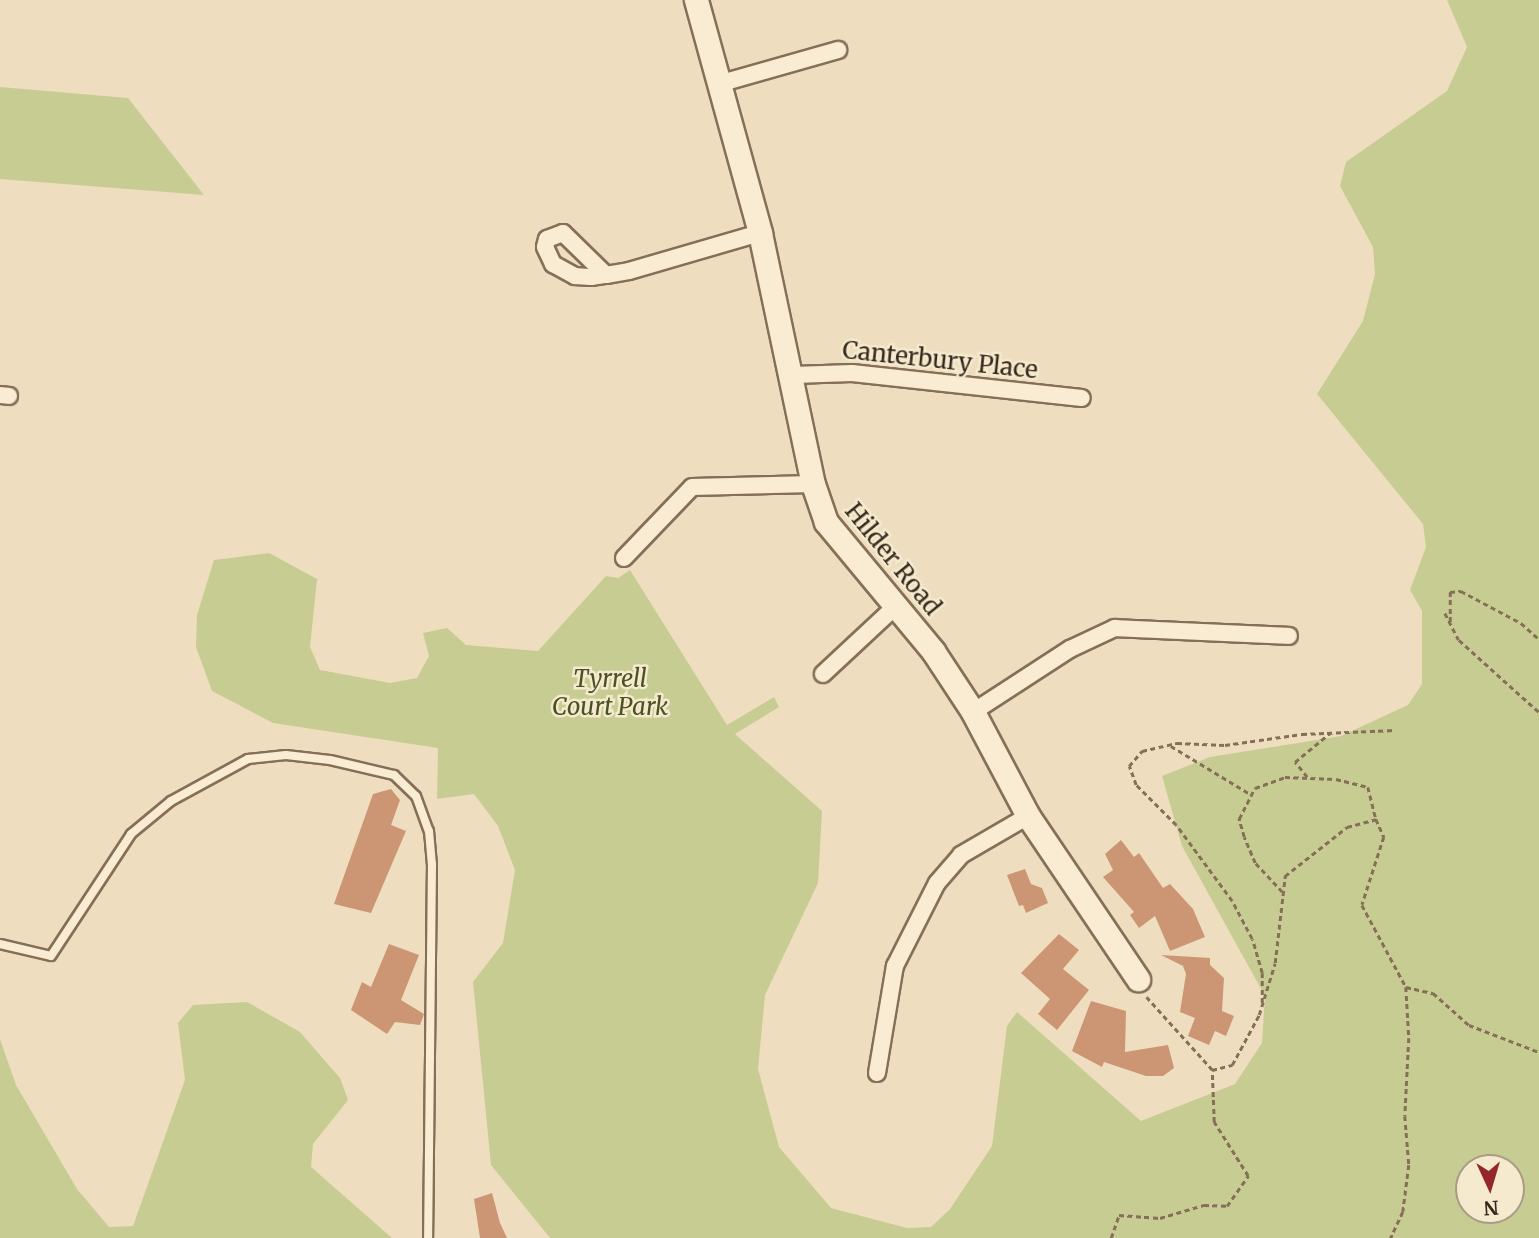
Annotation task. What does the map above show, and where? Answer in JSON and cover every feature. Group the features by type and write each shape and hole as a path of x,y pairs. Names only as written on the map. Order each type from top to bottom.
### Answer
{"street":[{"name":"Hilder Road","path":"696,0 760,233 793,375 813,484 826,522 897,605 973,712 1028,816 1138,979"},
{"path":"719,84 838,50"},
{"path":"606,275 760,233"},
{"name":"Canterbury Place","path":"793,375 852,373 1082,398"},
{"path":"624,558 692,487 813,484"},
{"path":"823,674 897,605"},
{"path":"973,712 1070,649 1115,628 1289,636"},
{"path":"877,1073 895,966 937,883 961,855 1028,816"}],"lane":[{"path":"0,944 51,956 131,834 171,801 248,759 286,755 319,758 394,775 416,796 429,831 432,864 428,1238"}],"path":[{"path":"1450,622 1450,592 1461,591 1521,623 1539,639"},
{"path":"1445,613 1459,640 1482,664 1539,712"},
{"path":"1262,1006 1262,973 1252,939 1232,901 1208,875 1176,825 1136,785 1129,766 1142,751 1169,745 1225,745 1330,733 1395,730"},
{"path":"1307,777 1295,762 1330,733"},
{"path":"1169,745 1252,795"},
{"path":"1282,892 1255,863 1239,819 1255,789 1285,777 1307,777 1368,787 1384,837 1362,905 1406,987 1409,1165 1403,1212 1391,1238"},
{"path":"1212,1070 1232,1065 1245,1047 1262,1006 1275,963 1285,876 1347,827 1376,818"},
{"path":"1111,1238 1119,1215 1160,1218 1204,1205 1227,1206 1242,1189 1248,1176 1214,1122 1212,1070 1146,996 1138,979"},
{"path":"1406,987 1433,993 1469,1025 1539,1052"}],"green space":[{"name":"Tyrrell Court Park","path":"1447,0 1539,0 1539,1238 550,1238 491,1165 473,982 503,943 515,870 498,826 474,794 437,799 438,748 273,723 212,691 196,647 197,615 214,560 269,553 317,579 310,647 320,670 390,683 417,678 429,656 423,633 447,628 466,645 538,651 606,576 618,578 630,570 727,725 774,697 779,707 735,734 822,811 818,883 765,995 758,1069 779,1147 831,1208 907,1228 931,1227 950,1209 992,1146 1007,1026 1017,1012 1141,1121 1235,1084 1262,1043 1265,996 1182,846 1162,776 1210,757 1341,736 1408,705 1422,684 1422,611 1410,590 1426,547 1423,524 1317,394 1363,321 1375,274 1373,247 1340,186 1346,162 1447,91 1467,47"},
{"path":"0,87 128,98 204,195 0,179"},
{"path":"247,1002 300,1032 340,1078 348,1100 313,1144 311,1167 392,1238 0,1238 0,1039 16,1085 77,1189 109,1227 133,1226 185,1080 178,1023 193,1005"}],"building":[{"path":"391,789 400,800 391,825 406,831 371,913 334,904 373,794"},
{"path":"1121,840 1134,857 1139,853 1163,888 1170,884 1193,909 1205,937 1170,951 1155,916 1139,928 1130,915 1134,912 1103,877 1113,870 1105,854"},
{"path":"1025,869 1031,884 1042,888 1048,903 1026,913 1023,905 1019,906 1007,875"},
{"path":"1059,934 1079,950 1063,969 1089,990 1057,1030 1038,1014 1050,999 1021,973"},
{"path":"389,944 419,955 401,1000 424,1014 420,1025 395,1022 387,1034 351,1010 362,982 371,987"},
{"path":"1161,955 1210,958 1210,965 1224,978 1222,1011 1234,1016 1226,1036 1215,1031 1209,1045 1188,1036 1195,1018 1180,1012 1186,974 1183,966"},
{"path":"1091,1001 1126,1011 1125,1052 1168,1045 1174,1068 1163,1076 1146,1076 1104,1062 1102,1067 1072,1051"},
{"path":"492,1193 507,1238 480,1238 474,1199"}]}
